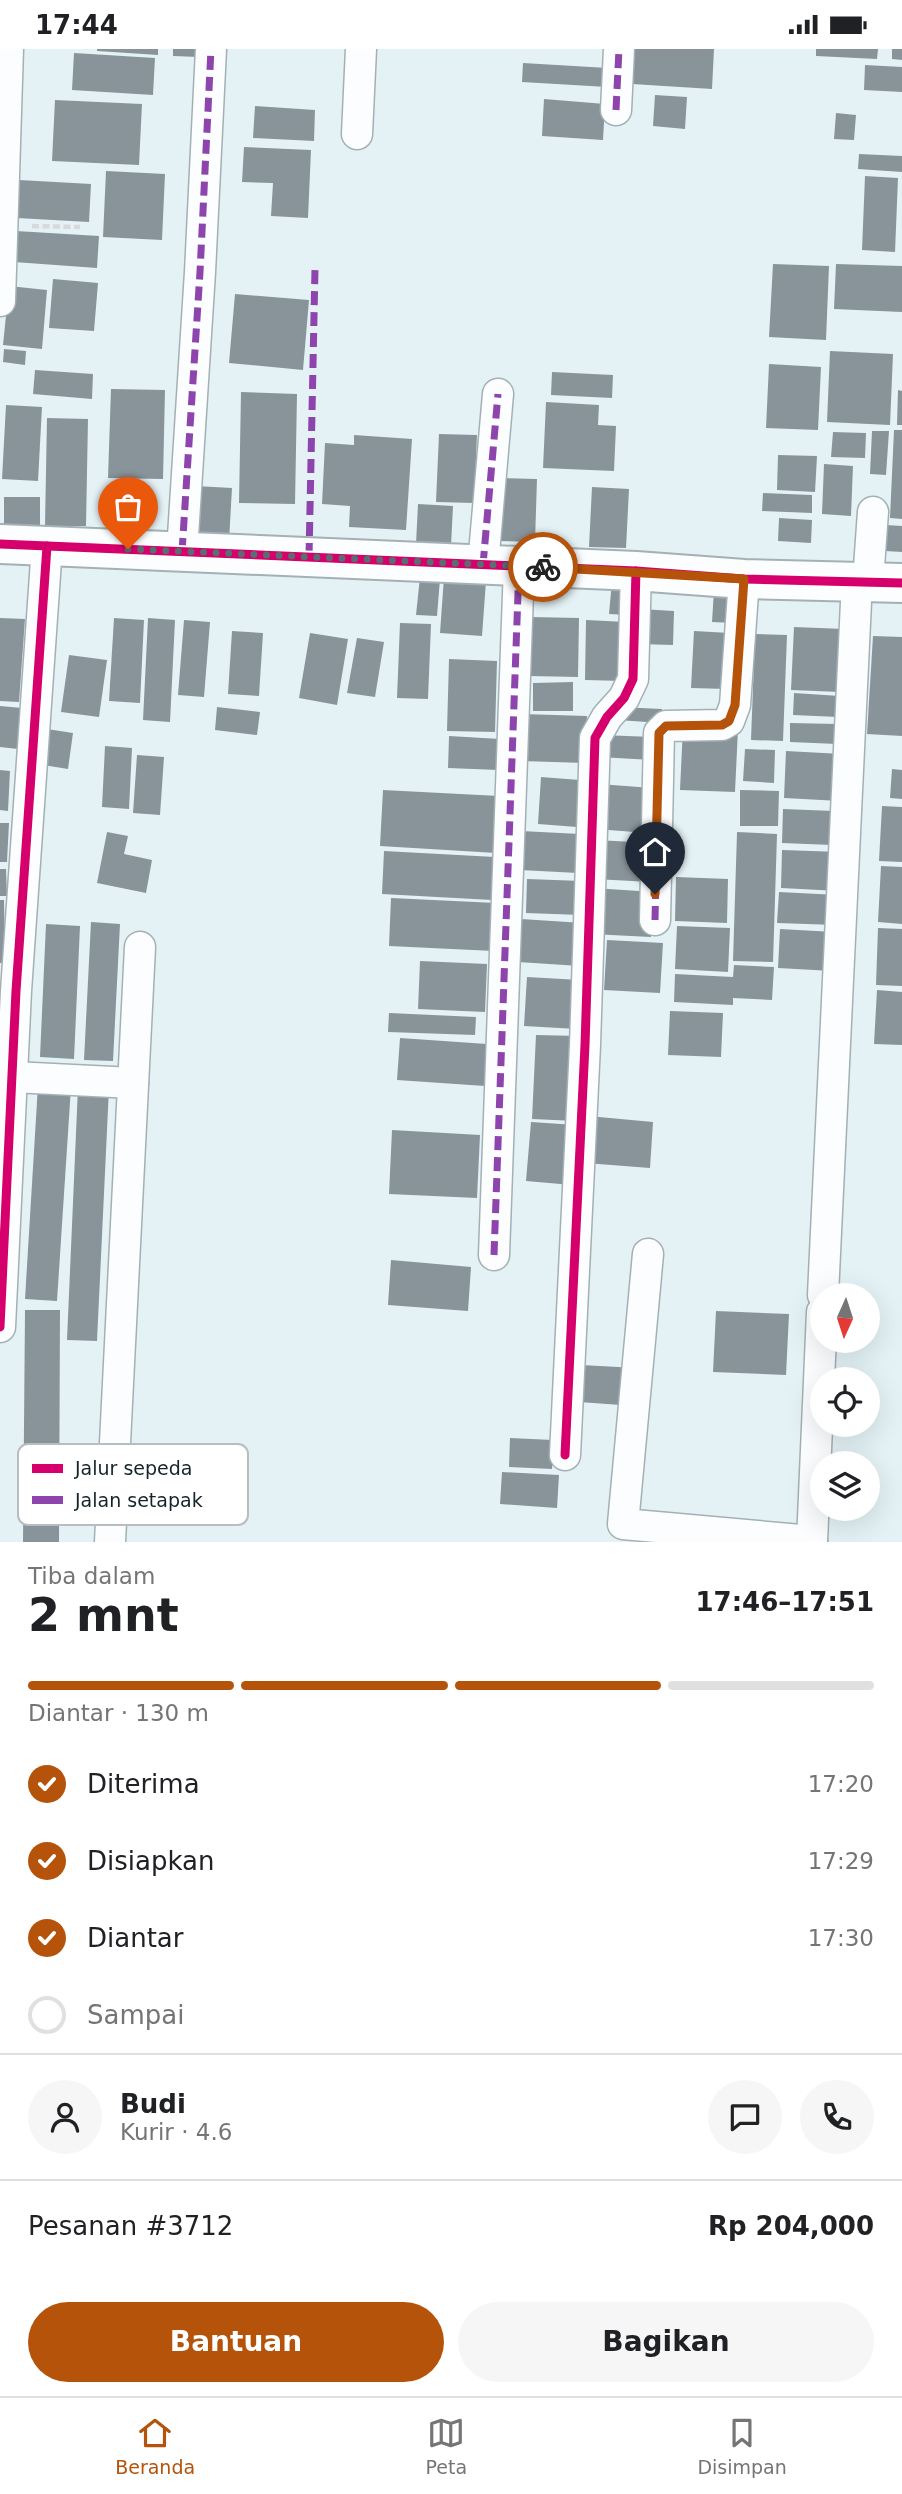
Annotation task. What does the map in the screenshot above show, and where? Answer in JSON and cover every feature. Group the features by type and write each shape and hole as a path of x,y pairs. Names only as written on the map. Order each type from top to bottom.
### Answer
{"street":[{"path":"0,301 8,49"},
{"path":"182,552 211,49"},
{"path":"358,134 361,49"},
{"path":"617,110 619,49"},
{"path":"494,1255 501,565 498,394"},
{"path":"824,1283 876,582 873,512"},
{"path":"0,544 636,571 744,579 876,582"},
{"path":"0,1327 4,1154 13,1077 18,950 47,546"},
{"path":"565,1455 585,1045 595,738 607,717 624,698 633,679 636,571"},
{"path":"655,920 659,733 666,726 722,725 729,721 735,705 744,579"},
{"path":"116,1444 140,947"},
{"path":"13,1077 133,1083"},
{"path":"648,1254 623,1524 812,1541 820,1353"}],"path":[{"path":"2,226 80,227"}],"building":[{"path":"158,49 158,55 97,51"},
{"path":"173,49 200,49 199,57 173,56"},
{"path":"634,49 714,49 712,89 632,84"},
{"path":"816,49 878,49 877,59 816,56"},
{"path":"892,49 902,49 902,60 892,59"},
{"path":"74,53 155,58 153,95 72,90"},
{"path":"523,63 608,68 607,87 522,82"},
{"path":"865,65 902,67 902,92 864,90"},
{"path":"655,95 687,97 685,129 653,126"},
{"path":"544,99 605,104 603,140 542,136"},
{"path":"55,100 142,104 139,165 52,161"},
{"path":"255,106 315,110 314,141 253,138"},
{"path":"836,113 856,115 854,140 834,139"},
{"path":"244,147 311,150 308,218 271,216 273,183 242,182"},
{"path":"859,154 902,156 902,172 858,169"},
{"path":"106,171 165,174 162,240 103,237"},
{"path":"865,176 898,178 895,252 862,250"},
{"path":"19,180 91,184 89,222 17,218"},
{"path":"16,231 99,236 97,268 14,262"},
{"path":"773,264 829,266 826,340 769,337"},
{"path":"836,264 902,266 902,312 834,309"},
{"path":"53,279 98,283 94,331 49,328"},
{"path":"9,286 47,290 42,349 3,345"},
{"path":"235,294 309,300 303,370 229,363"},
{"path":"4,349 26,351 25,365 3,362"},
{"path":"830,351 893,354 890,425 827,422"},
{"path":"769,364 821,367 818,430 766,428"},
{"path":"35,370 93,374 92,399 33,394"},
{"path":"552,372 613,375 612,398 551,395"},
{"path":"111,389 165,390 163,479 108,478"},
{"path":"898,390 902,391 902,425 897,425"},
{"path":"241,392 297,394 295,504 239,503"},
{"path":"546,402 599,405 598,425 616,426 614,471 543,468"},
{"path":"6,405 42,407 38,481 2,479"},
{"path":"47,418 88,419 86,526 45,526"},
{"path":"894,430 902,430 902,519 890,518"},
{"path":"872,431 889,431 886,475 870,474"},
{"path":"833,432 866,433 865,458 831,457"},
{"path":"439,434 477,435 474,503 436,502"},
{"path":"354,435 412,439 406,530 349,527 350,506 322,504 325,443 354,445"},
{"path":"778,455 817,456 815,492 777,490"},
{"path":"824,464 853,466 851,516 822,514"},
{"path":"500,478 537,479 535,542 498,541"},
{"path":"196,486 232,488 229,541 194,539"},
{"path":"592,487 629,489 626,548 589,547"},
{"path":"763,493 812,495 812,513 762,511"},
{"path":"4,497 40,497 40,527 4,527"},
{"path":"418,504 453,506 451,546 416,544"},
{"path":"779,518 812,520 811,543 778,541"},
{"path":"886,525 902,526 902,552 885,551"},
{"path":"420,577 440,579 437,616 416,615"},
{"path":"444,577 486,581 482,636 440,633"},
{"path":"612,581 629,583 628,615 609,614"},
{"path":"714,590 734,590 734,623 712,622"},
{"path":"640,609 674,611 673,645 639,644"},
{"path":"531,617 579,618 578,677 529,676"},
{"path":"0,618 25,619 19,702 0,701"},
{"path":"114,618 144,620 140,703 109,701"},
{"path":"148,618 175,620 170,722 143,720"},
{"path":"184,620 210,622 204,697 178,695"},
{"path":"586,620 626,622 624,681 585,680"},
{"path":"400,623 431,624 428,699 397,698"},
{"path":"794,627 844,629 840,692 791,690"},
{"path":"232,631 263,633 259,696 228,694"},
{"path":"694,631 730,633 727,689 691,688"},
{"path":"310,633 348,639 337,705 299,698"},
{"path":"755,634 787,635 783,741 751,740"},
{"path":"873,636 902,637 902,736 867,734"},
{"path":"357,638 384,642 375,697 347,693"},
{"path":"69,655 107,660 99,717 61,712"},
{"path":"449,659 497,661 495,732 447,731"},
{"path":"573,682 573,711 533,711 533,683"},
{"path":"794,693 840,696 838,717 793,715"},
{"path":"0,706 22,708 18,749 0,747"},
{"path":"217,707 260,712 257,735 215,730"},
{"path":"619,707 662,709 661,723 618,720"},
{"path":"522,714 587,716 585,763 521,761"},
{"path":"790,723 837,724 837,744 790,742"},
{"path":"683,727 738,729 735,792 680,790"},
{"path":"47,729 73,733 68,769 43,765"},
{"path":"601,735 653,737 652,760 599,757"},
{"path":"449,736 500,739 498,770 448,768"},
{"path":"105,746 132,748 129,809 102,807"},
{"path":"745,749 775,750 774,783 743,781"},
{"path":"786,751 842,754 840,801 784,798"},
{"path":"137,755 164,757 160,815 133,813"},
{"path":"892,769 902,770 902,799 890,798"},
{"path":"0,770 10,771 8,811 0,810"},
{"path":"541,777 580,780 577,827 538,824"},
{"path":"599,784 652,788 648,833 595,829"},
{"path":"383,790 499,796 496,853 380,846"},
{"path":"740,790 779,791 778,826 740,826"},
{"path":"882,806 902,807 902,862 879,861"},
{"path":"783,809 834,811 832,845 782,843"},
{"path":"0,823 9,823 7,862 0,862"},
{"path":"521,831 580,834 578,873 520,870"},
{"path":"107,832 128,836 124,854 152,860 146,893 97,883"},
{"path":"737,832 777,834 773,962 733,961"},
{"path":"596,840 653,843 651,882 594,879"},
{"path":"782,850 840,852 839,891 781,888"},
{"path":"384,851 495,857 492,900 382,894"},
{"path":"881,866 902,867 902,924 878,922"},
{"path":"0,869 6,869 7,896 0,896"},
{"path":"676,877 728,879 727,923 675,921"},
{"path":"527,879 582,881 581,915 526,913"},
{"path":"593,888 654,892 651,937 591,934"},
{"path":"779,892 838,895 836,925 777,923"},
{"path":"391,898 496,903 494,951 389,946"},
{"path":"0,900 4,900 5,963 0,963"},
{"path":"521,919 583,923 580,966 518,962"},
{"path":"91,922 120,924 113,1061 84,1060"},
{"path":"46,924 80,926 74,1059 40,1057"},
{"path":"677,926 730,928 728,972 675,969"},
{"path":"878,928 902,929 902,986 876,985"},
{"path":"780,929 834,932 832,971 778,968"},
{"path":"607,940 663,943 660,993 604,990"},
{"path":"420,961 487,964 485,1012 418,1009"},
{"path":"734,965 774,967 772,1000 733,998 733,1005 674,1002 675,974 733,977"},
{"path":"527,977 580,980 577,1029 524,1026"},
{"path":"877,990 902,992 902,1045 874,1044"},
{"path":"670,1011 723,1013 721,1057 668,1055"},
{"path":"389,1013 476,1017 475,1035 388,1032"},
{"path":"536,1035 580,1036 576,1121 532,1119"},
{"path":"400,1038 487,1044 485,1086 397,1080"},
{"path":"38,1085 71,1087 57,1301 25,1299"},
{"path":"78,1087 109,1088 97,1341 67,1340"},
{"path":"588,1116 653,1122 650,1168 585,1163"},
{"path":"531,1122 576,1125 572,1185 526,1181"},
{"path":"392,1130 480,1135 477,1198 389,1194"},
{"path":"391,1260 471,1267 468,1311 388,1305"},
{"path":"25,1310 60,1310 59,1444 24,1444"},
{"path":"716,1311 789,1314 786,1375 713,1372"},
{"path":"581,1365 637,1368 635,1406 579,1402"},
{"path":"510,1438 553,1440 552,1469 509,1467"},
{"path":"502,1472 559,1475 557,1508 500,1504"},
{"path":"23,1525 59,1525 59,1542 23,1542"}],"marked path":[{"path":"182,552 211,49"},
{"path":"616,110 619,49"},
{"path":"309,557 315,268"},
{"path":"483,565 498,394"},
{"path":"494,1255 519,566"},
{"path":"655,920 659,733 666,726 722,725 729,721 735,705 744,579"}],"cycle path":[{"path":"0,544 636,571 744,579 902,583"},
{"path":"0,1327 16,991 47,546"},
{"path":"565,1455 585,1045 595,738 607,717 624,698 633,679 636,571"}],"way so far":[{"path":"128,549 543,567"}],"route":[{"path":"543,567 744,579 735,705 729,721 722,725 666,726 659,733 655,894"}]}
